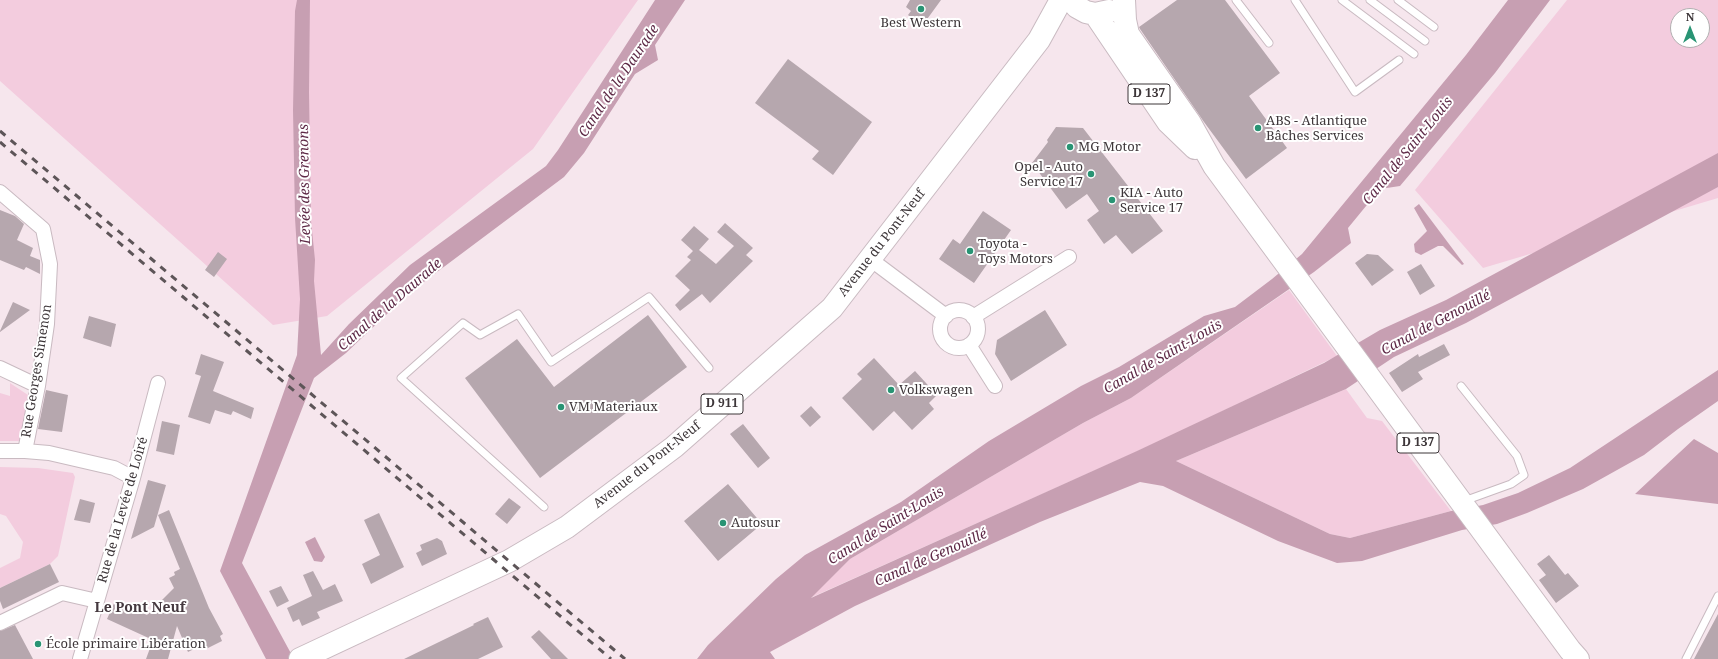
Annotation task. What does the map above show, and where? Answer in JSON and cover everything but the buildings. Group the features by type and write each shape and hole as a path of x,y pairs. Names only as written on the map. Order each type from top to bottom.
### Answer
{"main road":[{"name":"D 911","path":"1039,40 1061,0"},
{"path":"1084,9 1112,10 1123,0"},
{"name":"D 137","path":"1123,0 1128,34 1190,123 1214,166 1464,505 1573,656"},
{"name":"D 911","path":"1039,40 1084,9"},
{"name":"D 137","path":"1084,9 1168,122 1214,166"},
{"name":"Avenue du Pont-Neuf","path":"305,657 493,569 567,527 674,447 832,308 1039,40"}],"street":[{"name":"Rue Georges Simenon","path":"0,192 43,229 50,264 47,324 38,386 25,451"},
{"path":"973,317 1068,257"},
{"path":"870,258 946,316"},
{"path":"956,311 968,313 973,317 978,328 977,335 970,345 958,348 952,347 943,339 940,327 946,316 956,311"},
{"path":"970,345 995,386"},
{"path":"0,368 38,386"},
{"name":"Rue de la Levée de Loiré","path":"80,659 133,478 158,383"},
{"path":"0,451 49,453 114,468 133,478"},
{"path":"0,623 62,593 97,600"}],"lane":[{"path":"1236,0 1269,44"},
{"path":"1296,0 1355,92 1399,60"},
{"path":"1342,0 1414,54"},
{"path":"1370,0 1425,41"},
{"path":"1398,0 1434,27"},
{"path":"544,507 401,378 463,323 480,335 518,314 551,362 649,297 709,368"},
{"path":"1461,386 1517,456 1524,475 1511,484 1464,505"},
{"path":"1686,659 1718,596"}],"shaded area":[{"path":"0,0 638,0 533,149 327,316 273,325 0,81"},
{"path":"1567,0 1718,0 1718,198 1483,268 1415,190"},
{"path":"1289,290 1337,356 1167,438 810,598 850,559 1083,423 1131,398"},
{"path":"10,383 28,395 22,441 0,441 0,393 10,396"},
{"path":"1346,389 1367,418 1382,421 1451,511 1350,538 1330,534 1176,461"},
{"path":"0,467 38,468 73,473 75,477 58,556 50,564 0,588 0,568 20,558 23,542 6,516 0,514"}],"water":[{"path":"297,0 310,0 309,92 311,221 315,260 314,281 321,355 349,324 410,265 546,166 558,150 655,0 685,0 655,45 658,60 635,74 584,153 564,177 409,293 346,353 314,378 242,563 294,659 266,659 220,571 297,355 300,299 295,218 293,110 295,11"},
{"path":"1508,0 1550,0 1495,73 1400,186 1380,189 1348,228 1351,243 1314,272 1131,398 1083,423 850,559 811,598 1137,451 1324,363 1380,330 1446,300 1718,153 1718,187 1466,323 1394,357 1346,389 1176,461 1330,534 1350,538 1451,511 1483,505 1518,493 1570,468 1718,370 1718,401 1644,455 1583,489 1497,524 1462,530 1362,561 1337,563 1278,541 1163,486 1140,482 1040,522 855,606 770,652 775,659 697,659 708,645 776,579 805,555 901,502 989,441 1081,386 1119,367 1204,316 1235,307 1272,279 1302,254 1466,55"},
{"path":"1419,204 1464,264 1462,265 1443,246 1438,246 1421,255 1415,252 1414,244 1427,231 1414,208"},
{"path":"1694,439 1718,453 1718,504 1635,494"},
{"path":"315,537 325,557 322,562 314,561 305,542"}],"railway":[{"path":"0,131 625,659"},
{"path":"0,142 611,659"}],"place":[{"name":"Best Western","path":"921,9"},
{"name":"ABS - Atlantique Bâches Services","path":"1258,128"},
{"name":"MG Motor","path":"1070,147"},
{"name":"Opel - Auto Service 17","path":"1091,174"},
{"name":"KIA - Auto Service 17","path":"1112,200"},
{"name":"Toyota - Toys Motors","path":"970,251"},
{"name":"Volkswagen","path":"891,390"},
{"name":"VM Materiaux","path":"561,407"},
{"name":"Autosur","path":"723,523"},
{"name":"École primaire Libération","path":"38,644"}],"district":[{"name":"Le Pont Neuf","path":"140,608"}],"water label":[{"name":"Canal de la Daurade","path":"619,81"},
{"name":"Canal de Saint-Louis","path":"1408,151"},
{"name":"Levée des Grenons","path":"305,184"},
{"name":"Canal de la Daurade","path":"390,305"},
{"name":"Canal de Genouillé","path":"1436,323"},
{"name":"Canal de Saint-Louis","path":"1163,357"},
{"name":"Canal de Saint-Louis","path":"886,526"},
{"name":"Canal de Genouillé","path":"931,558"}]}
